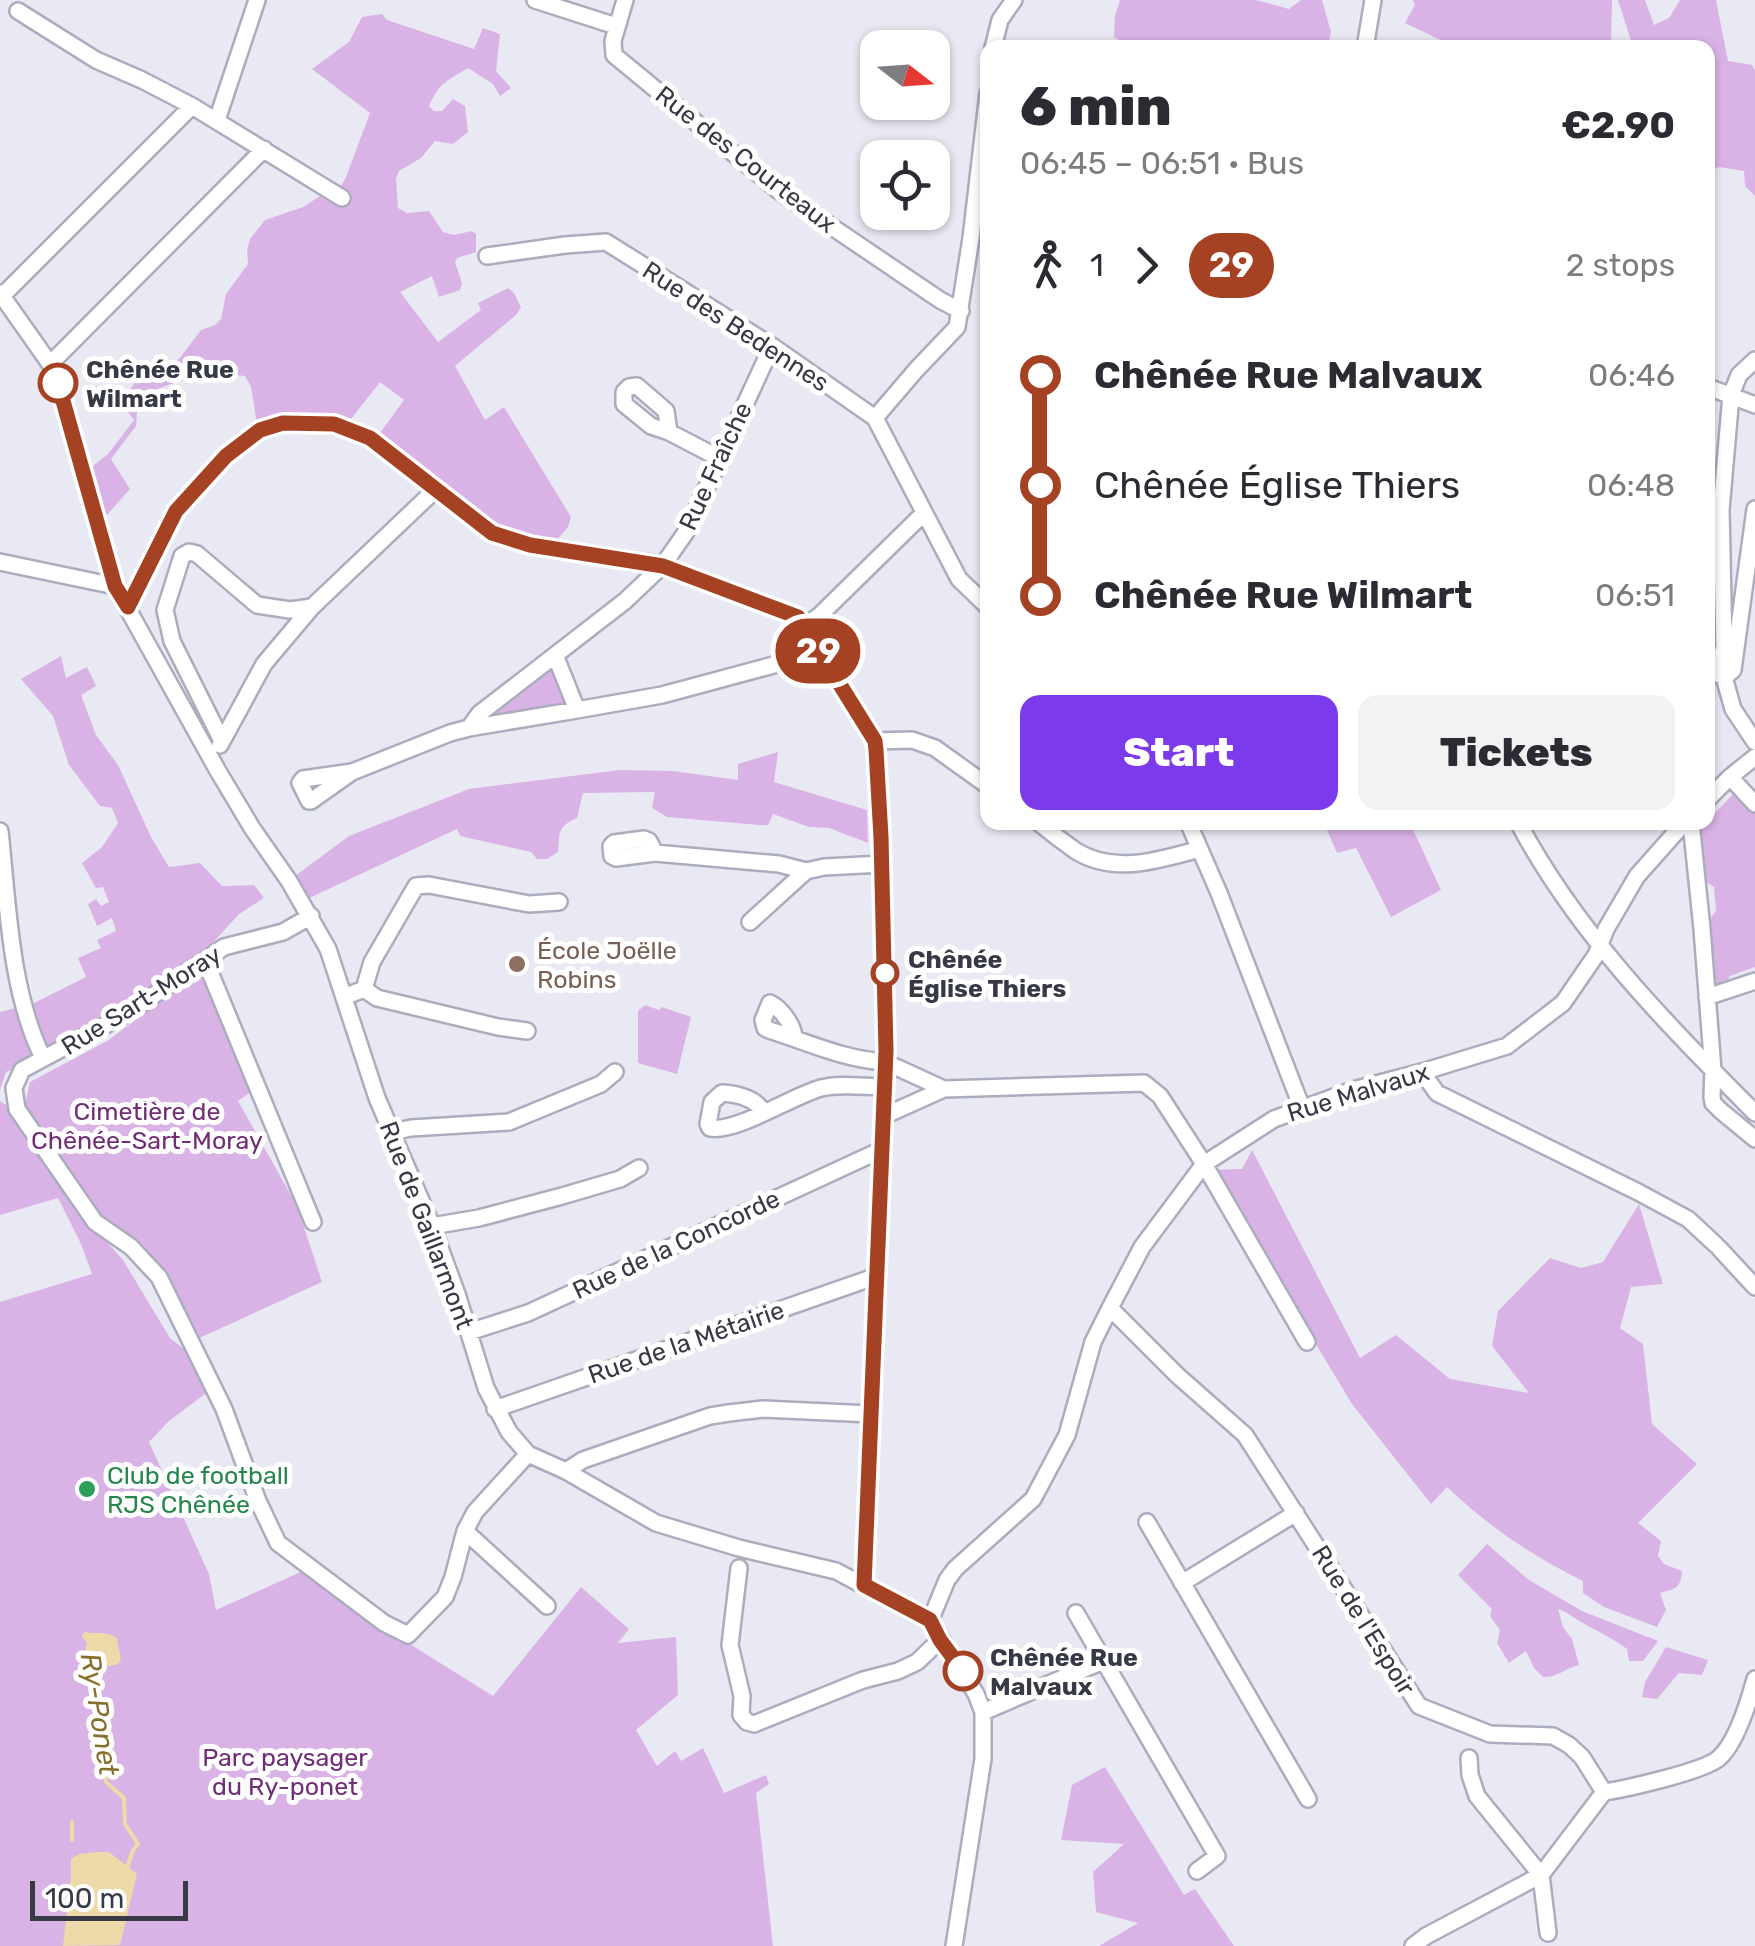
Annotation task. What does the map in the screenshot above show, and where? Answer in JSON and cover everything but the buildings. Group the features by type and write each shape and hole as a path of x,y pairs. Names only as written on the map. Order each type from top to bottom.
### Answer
{"street":[{"path":"218,120 256,0"},
{"path":"536,0 616,26 625,0"},
{"path":"995,40 1000,20 1014,0"},
{"path":"1366,40 1373,0"},
{"path":"18,11 96,60 218,120 342,198"},
{"name":"Rue des Courteaux","path":"616,26 614,55 704,131 779,191 961,311"},
{"path":"1,294 192,106"},
{"path":"50,364 264,149"},
{"path":"875,418 957,328 980,158"},
{"name":"Rue des Bedennes","path":"488,256 606,242 772,346 875,418 959,579 980,599"},
{"name":"Rue de Gaillarmont","path":"1,294 50,364 61,390 115,586 218,771 328,949 377,1098 432,1226 495,1409 508,1432 528,1454"},
{"name":"Rue Fraîche","path":"470,728 478,714 625,601 663,566 686,532 772,346"},
{"path":"1755,360 1740,375 1730,395 1721,510 1724,647 1718,665 1733,708 1755,742"},
{"path":"1715,390 1755,405"},
{"path":"128,607 176,511 226,456 260,430 283,423 340,425 370,438 492,533 530,545 663,566 798,617 875,741 886,1064 864,1585"},
{"path":"669,432 719,458"},
{"path":"211,756 264,664 312,607 435,490"},
{"path":"1724,677 1733,670 1755,509"},
{"path":"352,772 450,732 662,695 781,663 804,627 924,514"},
{"path":"222,741 172,641 165,610 182,556 189,552 197,554 257,605 290,610 312,607"},
{"path":"0,562 115,586"},
{"path":"555,655 577,710"},
{"path":"1715,673 1724,677"},
{"path":"875,741 912,740 935,748 980,780"},
{"path":"1715,792 1755,757"},
{"path":"1730,777 1755,804"},
{"path":"1049,830 1078,852 1100,862 1124,865 1200,849"},
{"path":"1192,830 1302,1108"},
{"path":"1522,830 1536,857 1600,946 1755,1114"},
{"name":"Rue Malvaux","path":"930,1620 955,1570 1033,1499 1067,1435 1093,1342 1110,1308 1142,1248 1204,1164 1274,1119 1302,1108 1507,1046 1563,1003 1600,946 1637,876 1680,830"},
{"path":"1690,830 1696,853 1714,1103 1755,1139"},
{"path":"0,831 11,940 24,1004 41,1055"},
{"path":"655,853 806,870 882,864"},
{"path":"750,922 806,870"},
{"path":"364,989 372,962 416,886 429,884 528,904 559,902"},
{"name":"Rue Sart-Moray","path":"311,916 283,932 224,947 128,1014 41,1055 22,1070 14,1088 16,1109 95,1222 131,1248 159,1277 224,1409 278,1543 384,1623 408,1634 446,1598 457,1555"},
{"path":"205,960 313,1222"},
{"path":"1706,997 1755,981"},
{"path":"344,996 364,989"},
{"path":"364,989 376,998 526,1030"},
{"path":"794,1038 862,1061 896,1067 944,1089"},
{"path":"392,1132 509,1122 600,1084 615,1072"},
{"path":"1422,1072 1437,1093 1688,1219 1755,1286"},
{"path":"884,1116 944,1089 1144,1083 1160,1096 1204,1164 1307,1342"},
{"path":"764,1113 824,1087 884,1088"},
{"name":"Rue de la Concorde","path":"470,1332 528,1313 881,1150"},
{"path":"432,1226 562,1196 620,1179 639,1168"},
{"name":"Rue de la Métairie","path":"495,1409 877,1276"},
{"name":"Rue de l'Espoir","path":"1110,1308 1245,1435 1419,1706 1490,1734 1553,1736 1582,1757 1604,1792"},
{"path":"566,1470 583,1460 710,1416 762,1410 871,1414"},
{"path":"457,1555 475,1512 528,1454 566,1470 666,1527 836,1571 930,1620 983,1712 980,1790 954,1946"},
{"path":"1182,1582 1296,1512"},
{"path":"1147,1522 1308,1799"},
{"path":"464,1531 547,1606"},
{"path":"457,1555 483,1548"},
{"path":"739,1568 730,1645 742,1696 741,1715 747,1722 754,1724 863,1680 898,1671 918,1662 940,1640"},
{"path":"1076,1614 1217,1856 1196,1871"},
{"path":"983,1712 1103,1661"},
{"path":"1413,1946 1541,1875 1604,1792 1714,1762 1728,1747 1755,1679"},
{"path":"1469,1758 1476,1796 1541,1875 1548,1932"}],"green space":[{"path":"1120,0 1256,0 1289,9 1301,0 1322,0 1331,32 1329,40 1119,40 1114,37"},
{"path":"1413,0 1612,0 1611,40 1441,40 1405,23 1415,5"},
{"path":"1618,0 1645,0 1654,25 1669,18 1680,0 1716,0 1728,61 1752,65 1755,70 1755,196 1745,186 1744,171 1715,169 1715,40 1631,40"},
{"path":"382,14 387,20 474,49 483,28 500,34 496,71 511,88 500,96 493,84 468,68 445,83 429,106 442,111 453,99 465,106 468,132 453,144 435,141 421,158 399,171 396,179 398,208 407,213 429,211 443,232 454,235 472,231 476,234 476,252 455,262 462,283 460,290 439,297 432,276 400,292 438,342 481,310 478,303 508,288 514,293 521,307 516,315 455,366 485,420 504,407 571,517 568,527 556,541 527,536 487,520 380,433 404,400 380,382 351,419 304,414 257,423 251,387 245,376 205,372 157,389 137,411 136,426 111,459 130,489 107,515 101,515 89,469 108,454 134,420 120,401 143,373 179,359 201,330 221,319 226,294 248,264 250,239 265,220 303,207 323,194 334,199 370,113 312,69 349,42 362,17"},
{"path":"61,656 66,678 87,667 96,686 81,695 96,735 118,765 169,867 200,863 222,886 254,885 264,898 239,914 201,956 125,1011 6,1072 0,1090 0,1012 34,1003 86,977 78,958 101,948 97,940 116,931 112,918 97,926 88,904 96,899 101,906 109,902 103,887 96,888 82,863 102,847 118,823 112,808 100,806 69,765 53,716 21,679"},
{"path":"551,664 567,705 489,719 485,716"},
{"path":"778,752 774,782 867,810 868,843 773,814 768,825 667,817 652,808 655,792 583,793 577,818 563,827 558,852 547,859 460,836 457,829 305,900 295,876 349,836 469,789 620,770 673,771 738,780 738,764"},
{"path":"1734,793 1755,814 1755,967 1730,976 1728,980 1736,984 1715,989 1711,983 1706,924 1716,911 1714,887 1702,879 1699,830 1715,830 1715,813"},
{"path":"1327,830 1413,830 1441,890 1391,917 1356,848 1337,853"},
{"name":"Cimetière de Chênée-Sart-Moray","path":"206,976 252,1091 238,1101 297,1206 322,1282 195,1340 161,1267 135,1239 101,1221 24,1108 30,1082 107,1041 176,990"},
{"path":"645,1005 691,1017 677,1074 638,1063 638,1011"},
{"name":"Parc paysager du Ry-ponet","path":"0,1101 13,1109 74,1205 123,1260 170,1338 184,1349 209,1391 169,1421 149,1442 209,1574 216,1610 305,1570 389,1631 493,1696 581,1587 629,1629 618,1643 676,1637 678,1695 636,1730 657,1766 675,1751 681,1761 703,1748 724,1793 766,1775 769,1784 756,1793 773,1946 0,1946 0,1302 92,1274 58,1198 0,1215"},
{"path":"1252,1150 1360,1358 1396,1335 1450,1379 1529,1393 1492,1346 1498,1311 1550,1258 1581,1268 1603,1262 1639,1204 1663,1284 1631,1287 1620,1328 1643,1344 1652,1424 1697,1464 1638,1523 1661,1541 1658,1556 1664,1564 1682,1571 1676,1587 1660,1593 1666,1610 1657,1627 1604,1607 1583,1593 1583,1581 1511,1539 1447,1487 1431,1504 1352,1404 1211,1170 1242,1169"},
{"path":"1487,1544 1529,1580 1582,1611 1658,1641 1643,1661 1629,1661 1627,1649 1558,1609 1579,1665 1543,1677 1526,1651 1509,1663 1497,1643 1500,1630 1490,1616 1492,1609 1458,1575"},
{"path":"1666,1647 1708,1660 1702,1675 1679,1673 1657,1699 1642,1697 1645,1682"},
{"path":"1105,1767 1184,1895 1195,1889 1234,1946 1099,1946 1138,1923 1096,1912 1093,1872 1124,1844 1061,1840 1072,1785"}],"shaded area":[{"path":"84,1631 117,1638 119,1663 100,1665 92,1674 83,1659 87,1643 82,1637"},
{"path":"109,1852 137,1874 120,1945 63,1946 71,1859"}],"waterway":[{"name":"Ry-Ponet","path":"92,1669 108,1744 106,1782 124,1798 125,1824 138,1844 127,1868"},
{"name":"Ry-Ponet","path":"72,1822 72,1840"}],"bus line":[{"name":"29","path":"58,383 115,586 128,607 176,511 226,456 260,430 283,423 340,425 370,438 492,533 530,545 663,566 798,617 875,741 876,750 886,1051 864,1585 930,1620 963,1671"}],"place":[{"name":"Chênée Rue Wilmart","path":"58,383"},
{"name":"École Joëlle Robins","path":"517,964"},
{"name":"Chênée Église Thiers","path":"885,973"},
{"name":"Club de football RJS Chênée","path":"87,1489"},
{"name":"Chênée Rue Malvaux","path":"963,1671"}]}
